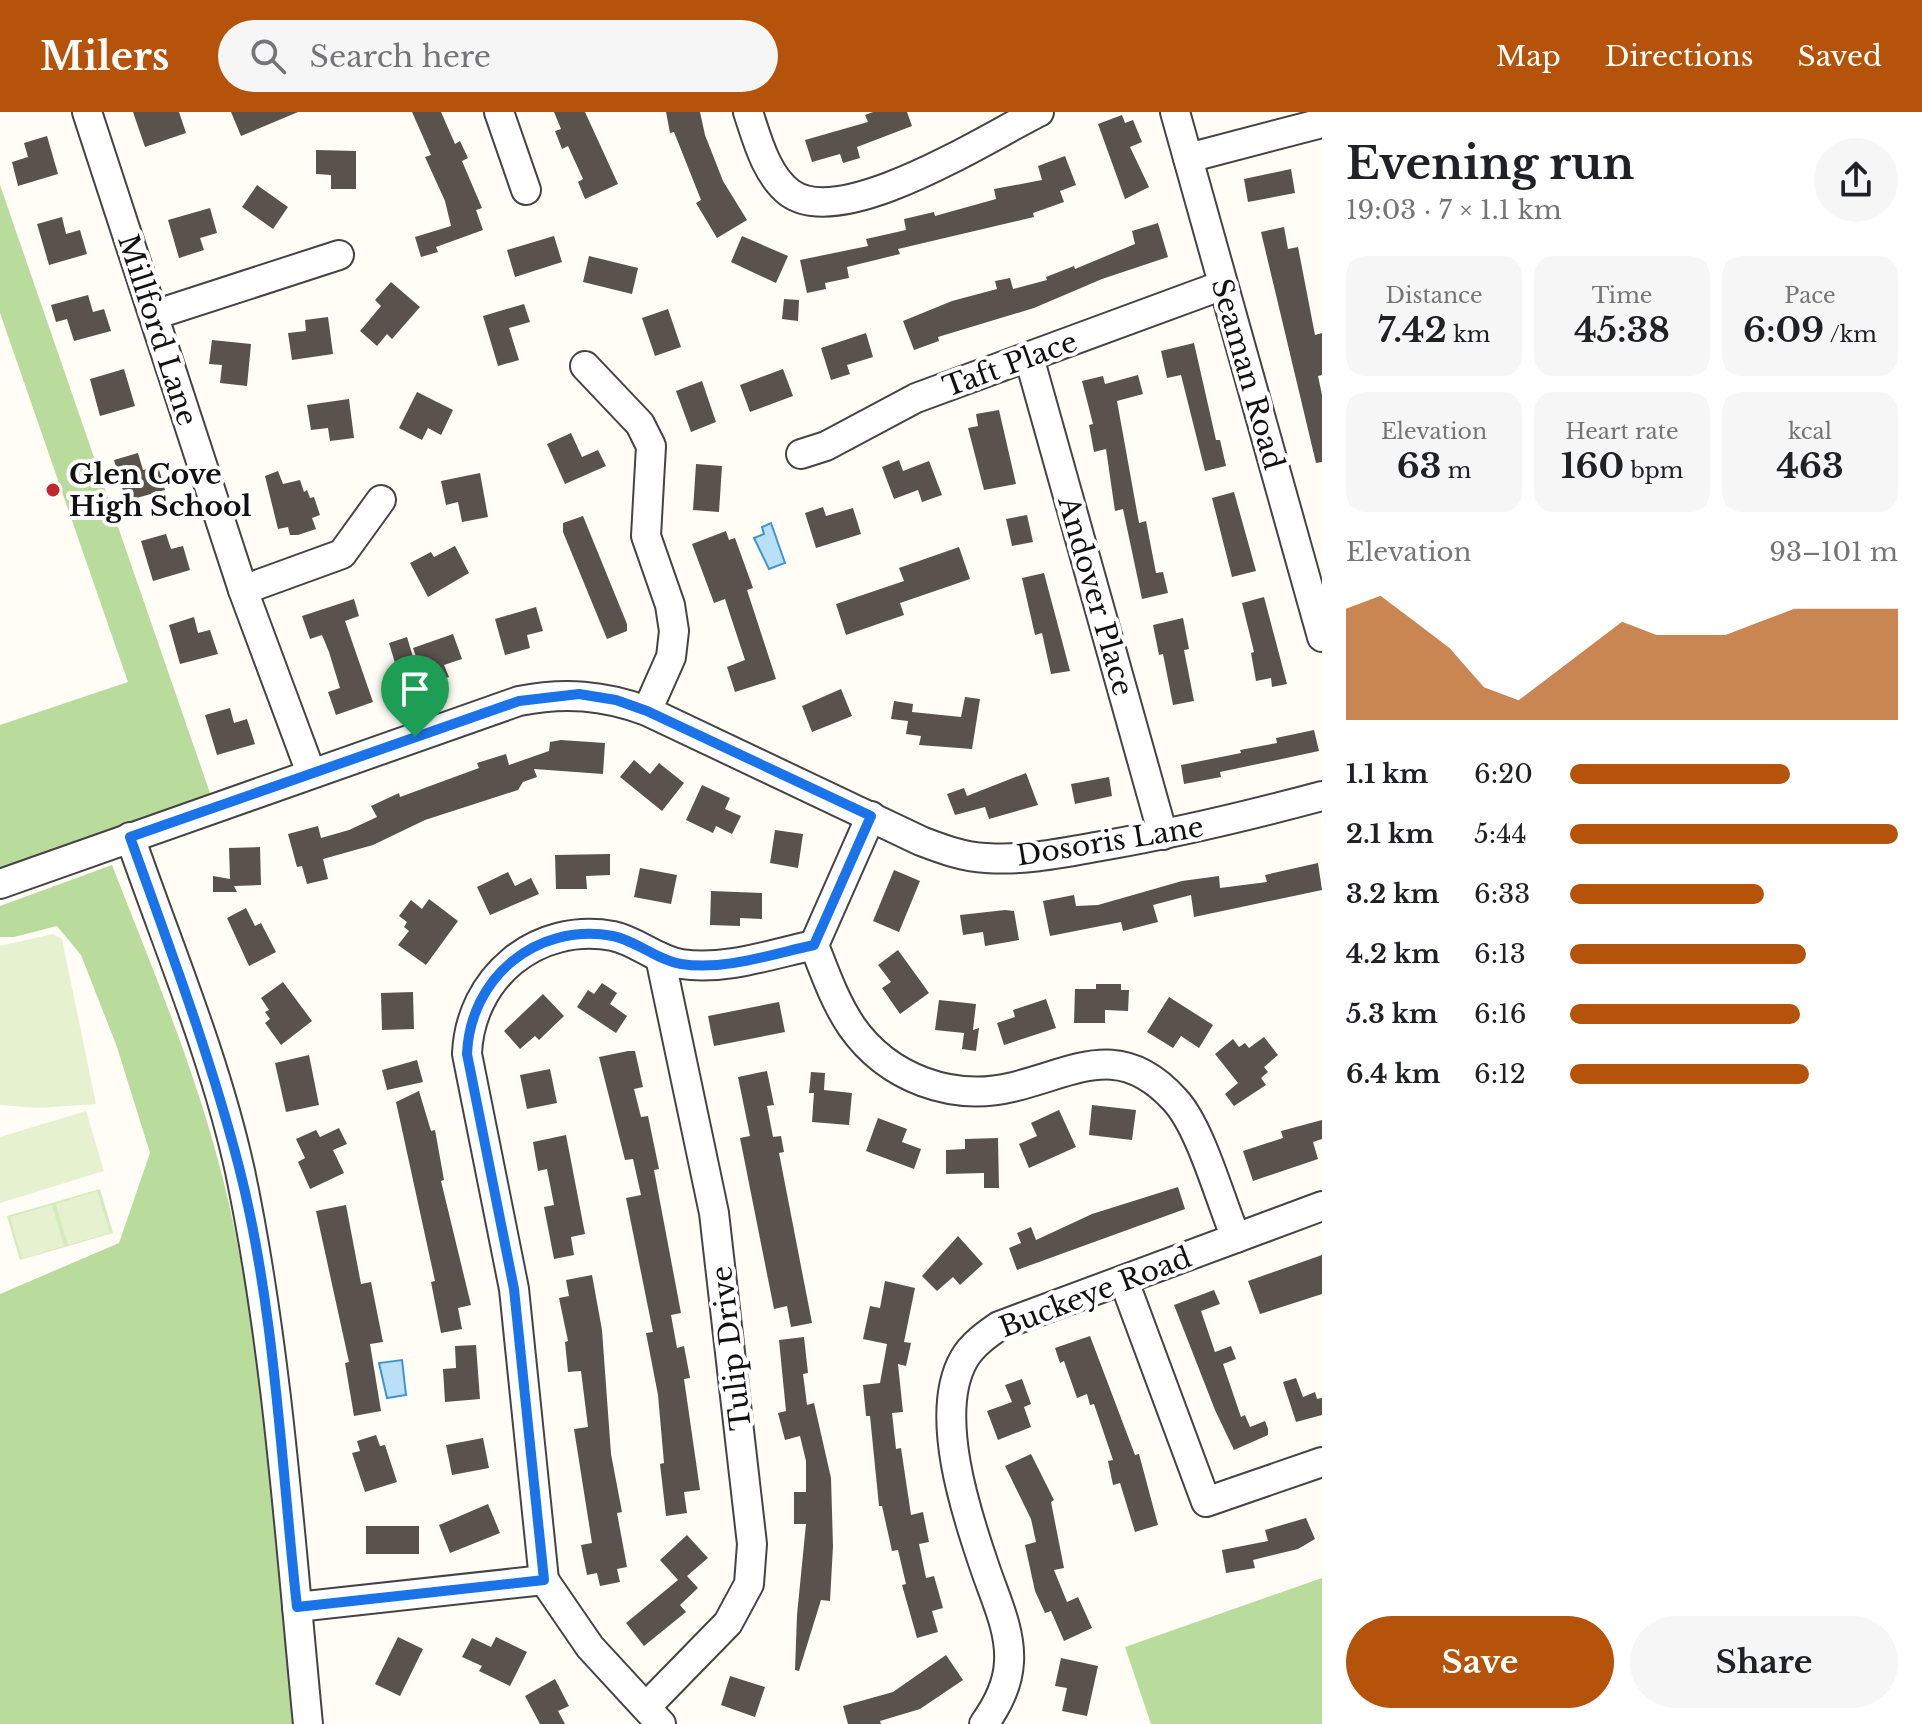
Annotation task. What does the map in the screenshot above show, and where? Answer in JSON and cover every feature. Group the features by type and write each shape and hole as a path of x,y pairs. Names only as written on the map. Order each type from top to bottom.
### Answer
{"street":[{"name":"Millford Lane","path":"87,112 243,590 311,773"},
{"path":"499,112 526,190"},
{"path":"748,112 763,155 777,180 801,199 819,204 863,194 940,166 1039,112"},
{"name":"Seaman Road","path":"1175,112 1322,637"},
{"path":"1188,158 1322,123"},
{"path":"154,315 339,255"},
{"name":"Taft Place","path":"801,454 826,446 916,398 1223,285"},
{"name":"Andover Place","path":"1029,357 1163,835"},
{"path":"585,366 640,424 651,446 646,536 670,605 674,631 671,657 647,711"},
{"path":"243,590 342,554 381,500"},
{"name":"Dosoris Lane","path":"0,884 519,701 548,696 591,696 647,711 921,841 965,856 1055,855 1217,825 1322,796"},
{"path":"871,816 814,945 838,1004 853,1029 878,1057 913,1079 942,1089 984,1092 1096,1064 1122,1067 1154,1080 1188,1118 1236,1238"},
{"path":"130,837 198,1029 239,1169 265,1311 308,1724"},
{"path":"654,1715 590,1647 544,1580 514,1289 467,1054 468,1031 477,1001 498,971 541,943 595,933 625,940 679,964 705,966 814,945"},
{"name":"Tulip Drive","path":"654,1715 728,1623 749,1584 752,1544 714,1213 660,957"},
{"name":"Buckeye Road","path":"984,1724 1003,1692 1009,1646 975,1540 957,1468 951,1421 955,1379 964,1357 999,1326 1322,1206"},
{"path":"1124,1281 1206,1502 1322,1462"},
{"path":"297,1607 544,1580"}],"green space":[{"name":"Glen Cove High School","path":"0,185 211,796 0,870 0,725 128,682 0,313"},
{"path":"112,865 200,1099 238,1246 260,1382 296,1724 0,1724 0,1294 119,1243 150,1153 117,1047 81,955 57,926 14,937 0,937 0,906"},
{"path":"53,934 62,939 96,1104 37,1108 0,1105 0,946"},
{"path":"86,1111 104,1171 0,1203 0,1137"},
{"path":"100,1189 113,1233 20,1260 7,1216"},
{"path":"97,1191 110,1233 68,1245 56,1204"},
{"path":"52,1205 64,1246 22,1259 10,1217"},
{"path":"1322,1578 1322,1724 1151,1724 1125,1647"}],"water":[{"path":"771,523 785,563 769,569 754,538 764,534 762,527"},
{"path":"402,1360 406,1395 387,1398 379,1363"}],"building":[{"path":"133,112 179,112 186,133 145,147"},
{"path":"231,112 298,112 241,136"},
{"path":"412,112 441,112 455,144 460,141 468,158 462,161 482,208 476,210 483,230 436,247 438,252 421,257 415,237 451,226 445,201 425,157 431,155"},
{"path":"554,112 585,112 618,184 585,199 578,182 583,179 568,146 562,149 555,131 561,129"},
{"path":"666,112 700,112 705,135 723,181 747,220 717,238 696,203 701,200 674,132 670,133"},
{"path":"873,112 907,112 912,126 857,147 860,158 843,163 840,154 812,162 805,140 868,122 865,115"},
{"path":"1122,115 1125,123 1133,120 1142,142 1130,147 1149,187 1125,199 1098,124"},
{"path":"47,136 58,174 18,186 12,162 28,157 24,143"},
{"path":"316,150 356,151 356,189 331,189 331,175 316,174"},
{"path":"1065,156 1076,185 1060,191 1064,202 1033,213 1034,217 898,249 900,254 847,267 849,278 825,283 826,289 807,293 800,260 868,246 866,239 906,230 904,219 934,212 935,216 996,199 994,189 1042,180 1038,166"},
{"path":"1291,169 1295,193 1248,202 1244,179"},
{"path":"257,185 288,207 273,229 242,207"},
{"path":"210,208 217,233 200,238 204,250 179,258 168,220"},
{"path":"62,217 66,234 80,230 87,254 49,265 37,224"},
{"path":"1158,223 1168,257 1102,279 1034,308 938,337 939,341 914,350 903,321 952,301 997,289 995,281 1010,278 1013,289 1047,280 1046,277 1074,266 1075,269 1135,244 1132,231"},
{"path":"1284,227 1288,249 1298,247 1315,335 1322,333 1322,375 1318,376 1322,395 1322,462 1316,463 1261,232"},
{"path":"554,236 562,262 515,277 507,250"},
{"path":"742,236 788,256 776,283 731,262"},
{"path":"589,256 638,268 632,294 583,282"},
{"path":"391,282 420,307 392,339 387,334 377,346 360,331 381,306 375,300"},
{"path":"88,295 93,312 104,309 111,331 74,341 67,319 56,322 51,305"},
{"path":"784,299 799,300 798,321 782,319"},
{"path":"524,304 530,322 509,328 519,360 498,366 483,316"},
{"path":"668,309 681,347 655,356 642,318"},
{"path":"328,317 333,354 292,360 288,333 306,331 305,320"},
{"path":"866,333 873,357 847,365 850,374 831,380 821,348"},
{"path":"212,340 251,344 247,386 220,383 222,365 209,364"},
{"path":"1194,343 1216,440 1220,440 1226,466 1205,471 1181,375 1167,378 1161,351"},
{"path":"124,369 135,406 100,416 90,379"},
{"path":"783,369 793,396 750,412 740,385"},
{"path":"1138,375 1143,394 1117,401 1139,523 1146,521 1156,573 1163,572 1168,593 1142,599 1123,509 1115,511 1106,449 1094,452 1089,425 1093,424 1082,381 1103,376 1105,384"},
{"path":"702,381 716,422 691,432 676,391"},
{"path":"417,392 453,410 441,435 428,428 422,440 399,428"},
{"path":"349,399 354,438 330,441 328,428 311,430 307,405"},
{"path":"999,410 1016,484 984,490 968,428 978,426 976,414"},
{"path":"571,433 582,457 598,450 606,466 565,484 547,444"},
{"path":"138,453 143,470 158,466 165,490 126,501 114,460"},
{"path":"899,460 903,471 929,461 942,495 922,502 918,490 894,499 882,467"},
{"path":"696,464 722,466 719,512 693,510"},
{"path":"278,471 283,484 300,480 304,492 307,490 310,498 314,497 320,515 312,518 316,529 290,535 288,527 278,529 265,476"},
{"path":"480,473 488,517 462,522 458,502 446,505 441,481"},
{"path":"1234,492 1256,571 1232,577 1212,498"},
{"path":"823,507 826,516 853,508 861,534 816,548 805,513"},
{"path":"1027,515 1033,542 1012,546 1006,519"},
{"path":"583,516 627,624 627,631 607,639 563,532 563,523"},
{"path":"726,531 729,540 735,538 753,588 747,590 776,679 735,692 727,667 745,660 725,599 714,603 692,544"},
{"path":"166,534 171,549 183,546 190,570 153,581 141,541"},
{"path":"455,546 469,573 428,597 410,563 431,552 434,557"},
{"path":"959,547 970,579 900,603 904,615 846,635 836,604 904,581 899,568"},
{"path":"1044,573 1070,671 1051,674 1042,633 1035,635 1022,578"},
{"path":"1264,597 1287,684 1272,687 1271,678 1256,681 1251,653 1254,652 1242,603"},
{"path":"354,599 359,616 345,621 373,702 336,715 328,692 340,688 329,652 322,635 310,639 302,616"},
{"path":"536,607 543,631 527,635 530,648 505,655 495,619"},
{"path":"194,617 198,633 210,630 218,654 180,664 169,625"},
{"path":"1183,618 1189,649 1184,650 1194,701 1173,705 1163,654 1159,655 1153,625"},
{"path":"453,634 462,659 444,665 449,677 426,685 413,648"},
{"path":"407,637 413,657 395,663 389,643"},
{"path":"841,689 852,716 812,732 802,706"},
{"path":"965,697 980,699 972,749 919,745 921,736 906,734 908,721 891,719 894,701 913,704 912,712 961,717"},
{"path":"230,708 234,723 247,719 255,744 217,755 205,715"},
{"path":"1314,730 1319,751 1220,772 1221,777 1184,784 1181,765 1241,753 1240,750 1277,743 1276,738"},
{"path":"550,742 605,743 603,774 534,769 537,777 523,782 518,790 425,820 373,845 323,859 328,879 307,884 302,866 297,867 288,834 318,826 321,838 349,830 377,817 371,806 399,793 400,797 479,768 477,763 506,754 509,765 549,751"},
{"path":"634,760 650,774 659,763 684,783 662,811 620,777"},
{"path":"1026,773 1038,805 989,819 985,807 955,815 947,794 964,788 967,796"},
{"path":"1109,777 1112,796 1075,804 1071,784"},
{"path":"702,785 730,798 725,809 741,816 732,834 716,826 713,833 686,820"},
{"path":"775,830 803,834 798,868 770,863"},
{"path":"260,847 261,885 234,886 237,892 213,892 213,876 230,879 229,848"},
{"path":"610,854 610,875 586,876 587,889 556,889 555,855"},
{"path":"1318,863 1322,890 1194,917 1191,895 1153,905 1158,922 1123,931 1121,922 1050,936 1043,901 1074,895 1076,906 1098,905 1182,881 1219,876 1220,888 1267,882 1265,875"},
{"path":"640,868 677,875 671,904 634,897"},
{"path":"894,870 920,881 899,932 873,921"},
{"path":"508,872 515,886 531,878 539,894 490,915 477,887"},
{"path":"711,891 762,893 762,919 740,918 740,926 710,925"},
{"path":"429,899 458,921 426,965 398,945 409,931 404,927 407,922 399,916 411,900 422,909"},
{"path":"246,908 255,926 261,923 276,952 249,966 227,918"},
{"path":"1014,911 1019,940 985,946 983,932 963,935 960,915"},
{"path":"898,950 929,993 900,1014 882,988 891,982 878,965"},
{"path":"283,982 312,1021 281,1045 265,1023 270,1019 265,1012 269,1010 261,998"},
{"path":"602,983 617,993 610,1004 627,1016 616,1033 577,1007 588,990 594,994"},
{"path":"1096,984 1121,984 1121,990 1129,990 1128,1011 1105,1010 1105,1023 1074,1023 1075,989 1096,989"},
{"path":"413,992 414,1029 382,1030 381,993"},
{"path":"543,994 564,1016 539,1040 535,1036 520,1049 504,1031"},
{"path":"1169,997 1213,1025 1199,1048 1181,1036 1173,1048 1147,1032"},
{"path":"1046,999 1056,1028 1004,1045 997,1023 1015,1017 1013,1010"},
{"path":"939,1000 976,1004 973,1030 979,1028 976,1051 962,1049 964,1033 935,1030"},
{"path":"779,1002 785,1032 714,1046 708,1016"},
{"path":"1264,1037 1278,1055 1264,1067 1268,1072 1261,1078 1266,1085 1234,1106 1225,1094 1238,1083 1215,1054 1233,1039 1239,1047 1245,1043 1249,1048"},
{"path":"635,1051 643,1087 634,1089 641,1117 648,1116 659,1169 654,1170 681,1313 671,1315 677,1348 684,1346 690,1378 684,1379 700,1490 684,1492 687,1513 666,1516 660,1464 664,1463 658,1395 646,1333 653,1332 626,1198 641,1195 633,1159 625,1160 599,1057"},
{"path":"309,1055 319,1105 286,1112 275,1063"},
{"path":"417,1060 423,1082 387,1090 382,1070"},
{"path":"550,1069 557,1103 527,1109 520,1075"},
{"path":"767,1071 774,1105 767,1106 773,1137 781,1136 784,1152 779,1153 812,1323 791,1327 787,1306 774,1309 740,1138 750,1136 738,1077"},
{"path":"811,1072 825,1073 824,1090 852,1093 849,1125 812,1122 814,1093 809,1093"},
{"path":"419,1091 431,1131 435,1130 444,1180 441,1181 471,1305 458,1308 462,1329 441,1333 431,1282 435,1281 396,1102"},
{"path":"1092,1105 1136,1110 1132,1140 1089,1135"},
{"path":"1059,1110 1076,1147 1029,1168 1019,1144 1037,1136 1031,1123"},
{"path":"878,1118 907,1129 902,1142 921,1149 914,1169 866,1151"},
{"path":"1322,1120 1322,1139 1313,1142 1318,1159 1253,1181 1243,1151 1283,1138 1281,1131"},
{"path":"339,1128 347,1144 333,1150 344,1173 310,1189 298,1162 305,1158 296,1139 316,1130 320,1137"},
{"path":"566,1135 585,1234 571,1237 574,1255 554,1259 544,1207 554,1205 547,1169 538,1171 533,1142"},
{"path":"998,1138 999,1188 984,1188 984,1173 946,1174 946,1150 965,1149 965,1139"},
{"path":"1178,1187 1185,1209 1017,1270 1009,1248 1021,1243 1017,1233 1031,1227 1036,1240 1092,1214"},
{"path":"346,1205 361,1284 371,1282 383,1342 370,1344 381,1411 354,1416 345,1363 349,1362 316,1211"},
{"path":"958,1236 983,1264 960,1285 953,1277 937,1291 922,1276"},
{"path":"1322,1255 1322,1294 1260,1314 1248,1281"},
{"path":"592,1275 602,1330 611,1454 622,1512 617,1513 627,1567 617,1569 620,1582 600,1586 597,1573 587,1575 581,1545 592,1543 574,1429 588,1427 581,1371 568,1372 565,1342 568,1341 559,1298 569,1296 566,1280"},
{"path":"885,1281 915,1288 904,1342 911,1343 906,1366 898,1364 903,1412 892,1413 896,1449 901,1448 911,1515 923,1512 929,1542 919,1544 926,1578 934,1576 943,1608 932,1611 938,1632 917,1638 902,1585 906,1584 898,1550 892,1551 882,1506 879,1506 870,1416 866,1416 863,1385 880,1383 887,1344 863,1339 870,1306 880,1308"},
{"path":"1214,1290 1220,1304 1201,1311 1215,1352 1231,1346 1236,1359 1223,1364 1241,1417 1245,1415 1250,1427 1265,1421 1268,1429 1268,1435 1234,1450 1174,1305"},
{"path":"1090,1336 1135,1455 1139,1454 1158,1525 1135,1532 1120,1483 1113,1485 1108,1461 1113,1460 1094,1404 1090,1405 1087,1394 1077,1398 1064,1361 1060,1363 1055,1348"},
{"path":"804,1337 808,1373 803,1374 807,1405 814,1403 831,1478 833,1546 830,1601 821,1600 799,1671 795,1670 797,1615 806,1524 794,1524 794,1492 806,1492 806,1461 800,1436 785,1440 778,1413 786,1411 779,1340"},
{"path":"476,1345 480,1399 445,1402 443,1369 456,1368 455,1346"},
{"path":"1296,1378 1303,1397 1315,1392 1317,1399 1322,1398 1322,1415 1296,1422 1283,1382"},
{"path":"1022,1379 1031,1404 1024,1407 1031,1427 998,1440 987,1411 1012,1402 1005,1385"},
{"path":"376,1435 380,1446 385,1445 397,1482 365,1492 352,1453 360,1451 357,1441"},
{"path":"483,1438 489,1468 452,1475 446,1445"},
{"path":"1031,1454 1054,1500 1051,1502 1064,1568 1054,1570 1067,1602 1078,1597 1092,1628 1064,1641 1051,1611 1045,1613 1035,1591 1025,1545 1036,1542 1031,1519 1005,1466"},
{"path":"488,1504 500,1533 450,1553 439,1525"},
{"path":"1306,1518 1315,1539 1298,1549 1253,1560 1255,1568 1226,1573 1222,1550 1268,1541 1265,1530"},
{"path":"366,1526 419,1526 419,1554 366,1554"},
{"path":"687,1535 708,1558 687,1576 698,1588 680,1605 686,1612 644,1646 626,1623 678,1580 660,1560"},
{"path":"398,1637 423,1649 400,1696 375,1684"},
{"path":"496,1637 527,1652 510,1686 479,1671 482,1666 462,1657 472,1638 491,1647"},
{"path":"946,1655 963,1680 920,1709 880,1721 881,1724 848,1724 843,1706 893,1692"},
{"path":"1061,1658 1098,1666 1087,1716 1062,1711 1067,1688 1055,1686"},
{"path":"730,1676 765,1687 755,1717 721,1705"},
{"path":"555,1679 569,1706 558,1711 565,1724 540,1724 525,1696"}],"place":[{"name":"Glen Cove High School","path":"53,490"}],"route":[{"path":"579,694 616,700 683,726 871,816 814,945 705,966 679,964 617,937 595,933 552,939 531,947 498,971 477,1001 468,1031 467,1054 486,1135 514,1289 544,1580 297,1607 265,1311 239,1169 198,1029 130,837 415,737 519,701 579,694"}]}
